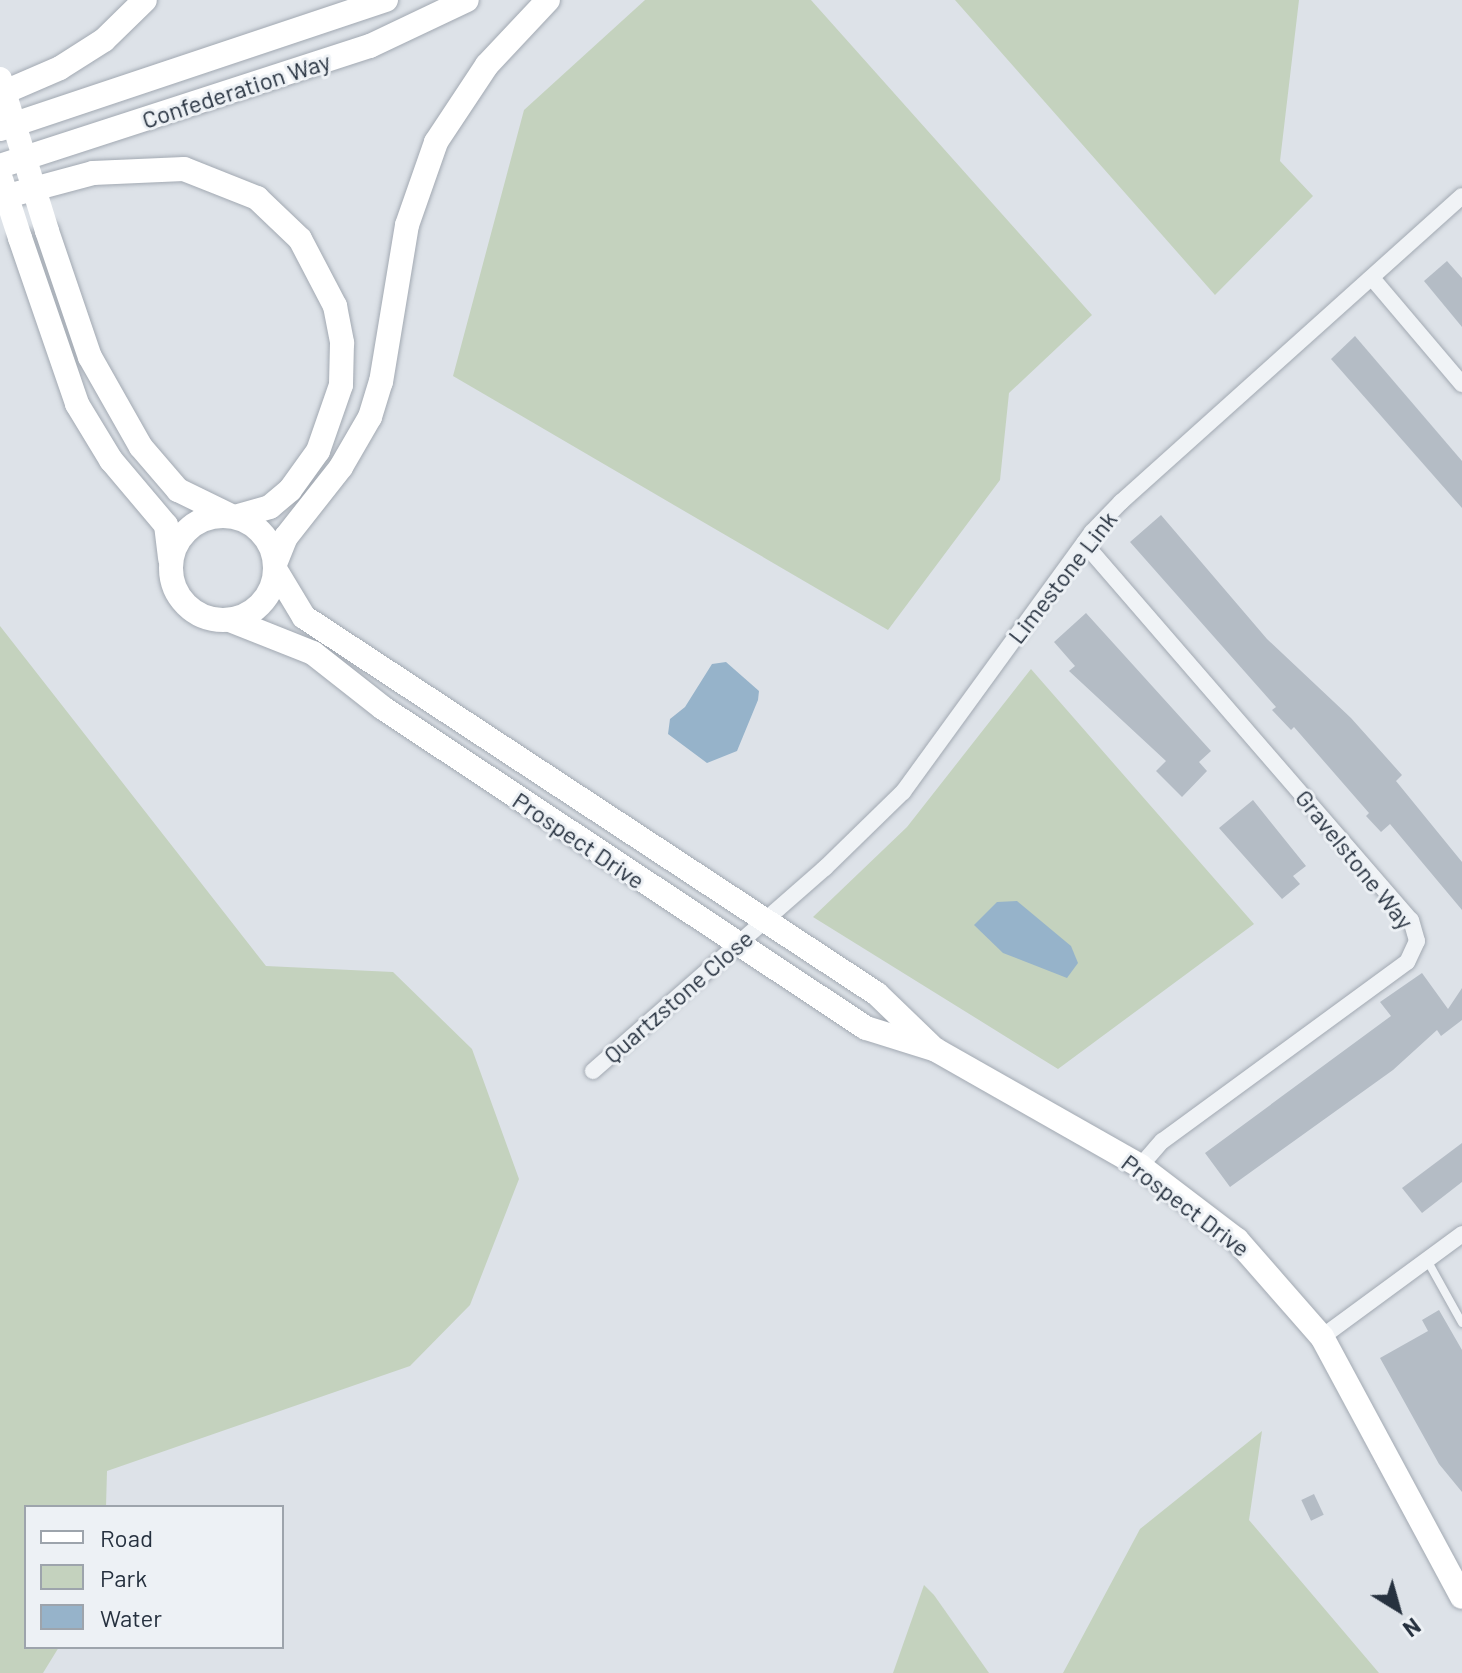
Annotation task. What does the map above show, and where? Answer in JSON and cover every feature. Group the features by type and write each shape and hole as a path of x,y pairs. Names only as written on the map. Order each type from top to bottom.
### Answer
{"street":[{"path":"0,94 82,54 145,0"},
{"name":"Confederation Way","path":"0,129 386,0"},
{"name":"Confederation Way","path":"0,166 370,46 467,0"},
{"path":"0,176 77,404 111,460 166,525 172,583 184,603 211,619 230,620 255,610 266,598 286,537 341,467 370,417 381,382 407,225 436,142 487,65 548,0"},
{"path":"0,79 90,357 141,447 178,490 232,516 267,539 275,567"},
{"path":"0,198 93,173 184,169 257,198 300,239 335,306 342,343 341,385 318,451 290,490 270,507 198,521 185,531 170,559"},
{"name":"Limestone Link","path":"764,921 903,792 1084,543 1148,477 1462,196"},
{"path":"1372,278 1462,384"},
{"name":"Gravelstone Way","path":"1084,543 1411,920 1417,941 1407,962 1162,1141 1140,1166"},
{"name":"Prospect Drive","path":"275,567 304,617 877,994 936,1050"},
{"name":"Prospect Drive","path":"230,620 313,653 383,708 736,945 866,1028 936,1050 1140,1166 1237,1240 1322,1337 1462,1597"},
{"name":"Quartzstone Close","path":"593,1071 764,921"},
{"path":"1322,1337 1462,1234"}],"lane":[{"path":"1427,1260 1462,1323"}],"green space":[{"path":"645,0 811,0 1092,315 1009,393 1000,480 888,630 453,376 524,110"},
{"path":"955,0 1299,0 1280,161 1313,196 1215,295"},
{"path":"0,626 266,966 393,972 472,1049 519,1179 470,1305 410,1366 107,1471 106,1505 24,1505 24,1649 58,1649 43,1673 0,1673"},
{"path":"1031,669 1254,924 1058,1069 813,917 907,827"},
{"path":"1262,1431 1249,1520 1379,1673 1063,1673 1140,1529"},
{"path":"924,1585 934,1595 989,1673 893,1673"}],"water":[{"path":"726,662 759,691 758,700 737,751 707,763 668,734 670,719 685,707 712,664"},
{"path":"1017,901 1071,946 1078,963 1067,978 1003,953 974,925 997,902"}],"building":[{"path":"1447,261 1462,278 1462,327 1424,281"},
{"path":"1355,336 1462,461 1462,508 1331,359"},
{"path":"1161,515 1267,639 1351,718 1402,775 1396,781 1462,862 1462,910 1390,824 1381,832 1366,816 1369,813 1294,727 1291,730 1272,710 1276,707 1130,542"},
{"path":"1086,613 1211,751 1199,762 1207,771 1182,797 1156,771 1166,761 1069,671 1075,666 1054,642"},
{"path":"1253,800 1306,866 1293,876 1300,884 1282,899 1219,828"},
{"path":"1422,973 1448,1009 1462,988 1462,1020 1441,1036 1437,1030 1393,1070 1230,1187 1205,1153 1391,1016 1380,1002"},
{"path":"1462,1143 1462,1182 1422,1213 1402,1188"},
{"path":"1439,1310 1462,1350 1462,1492 1439,1464 1380,1358 1428,1331 1422,1320"},
{"path":"1314,1494 1324,1515 1311,1521 1301,1500"}]}
